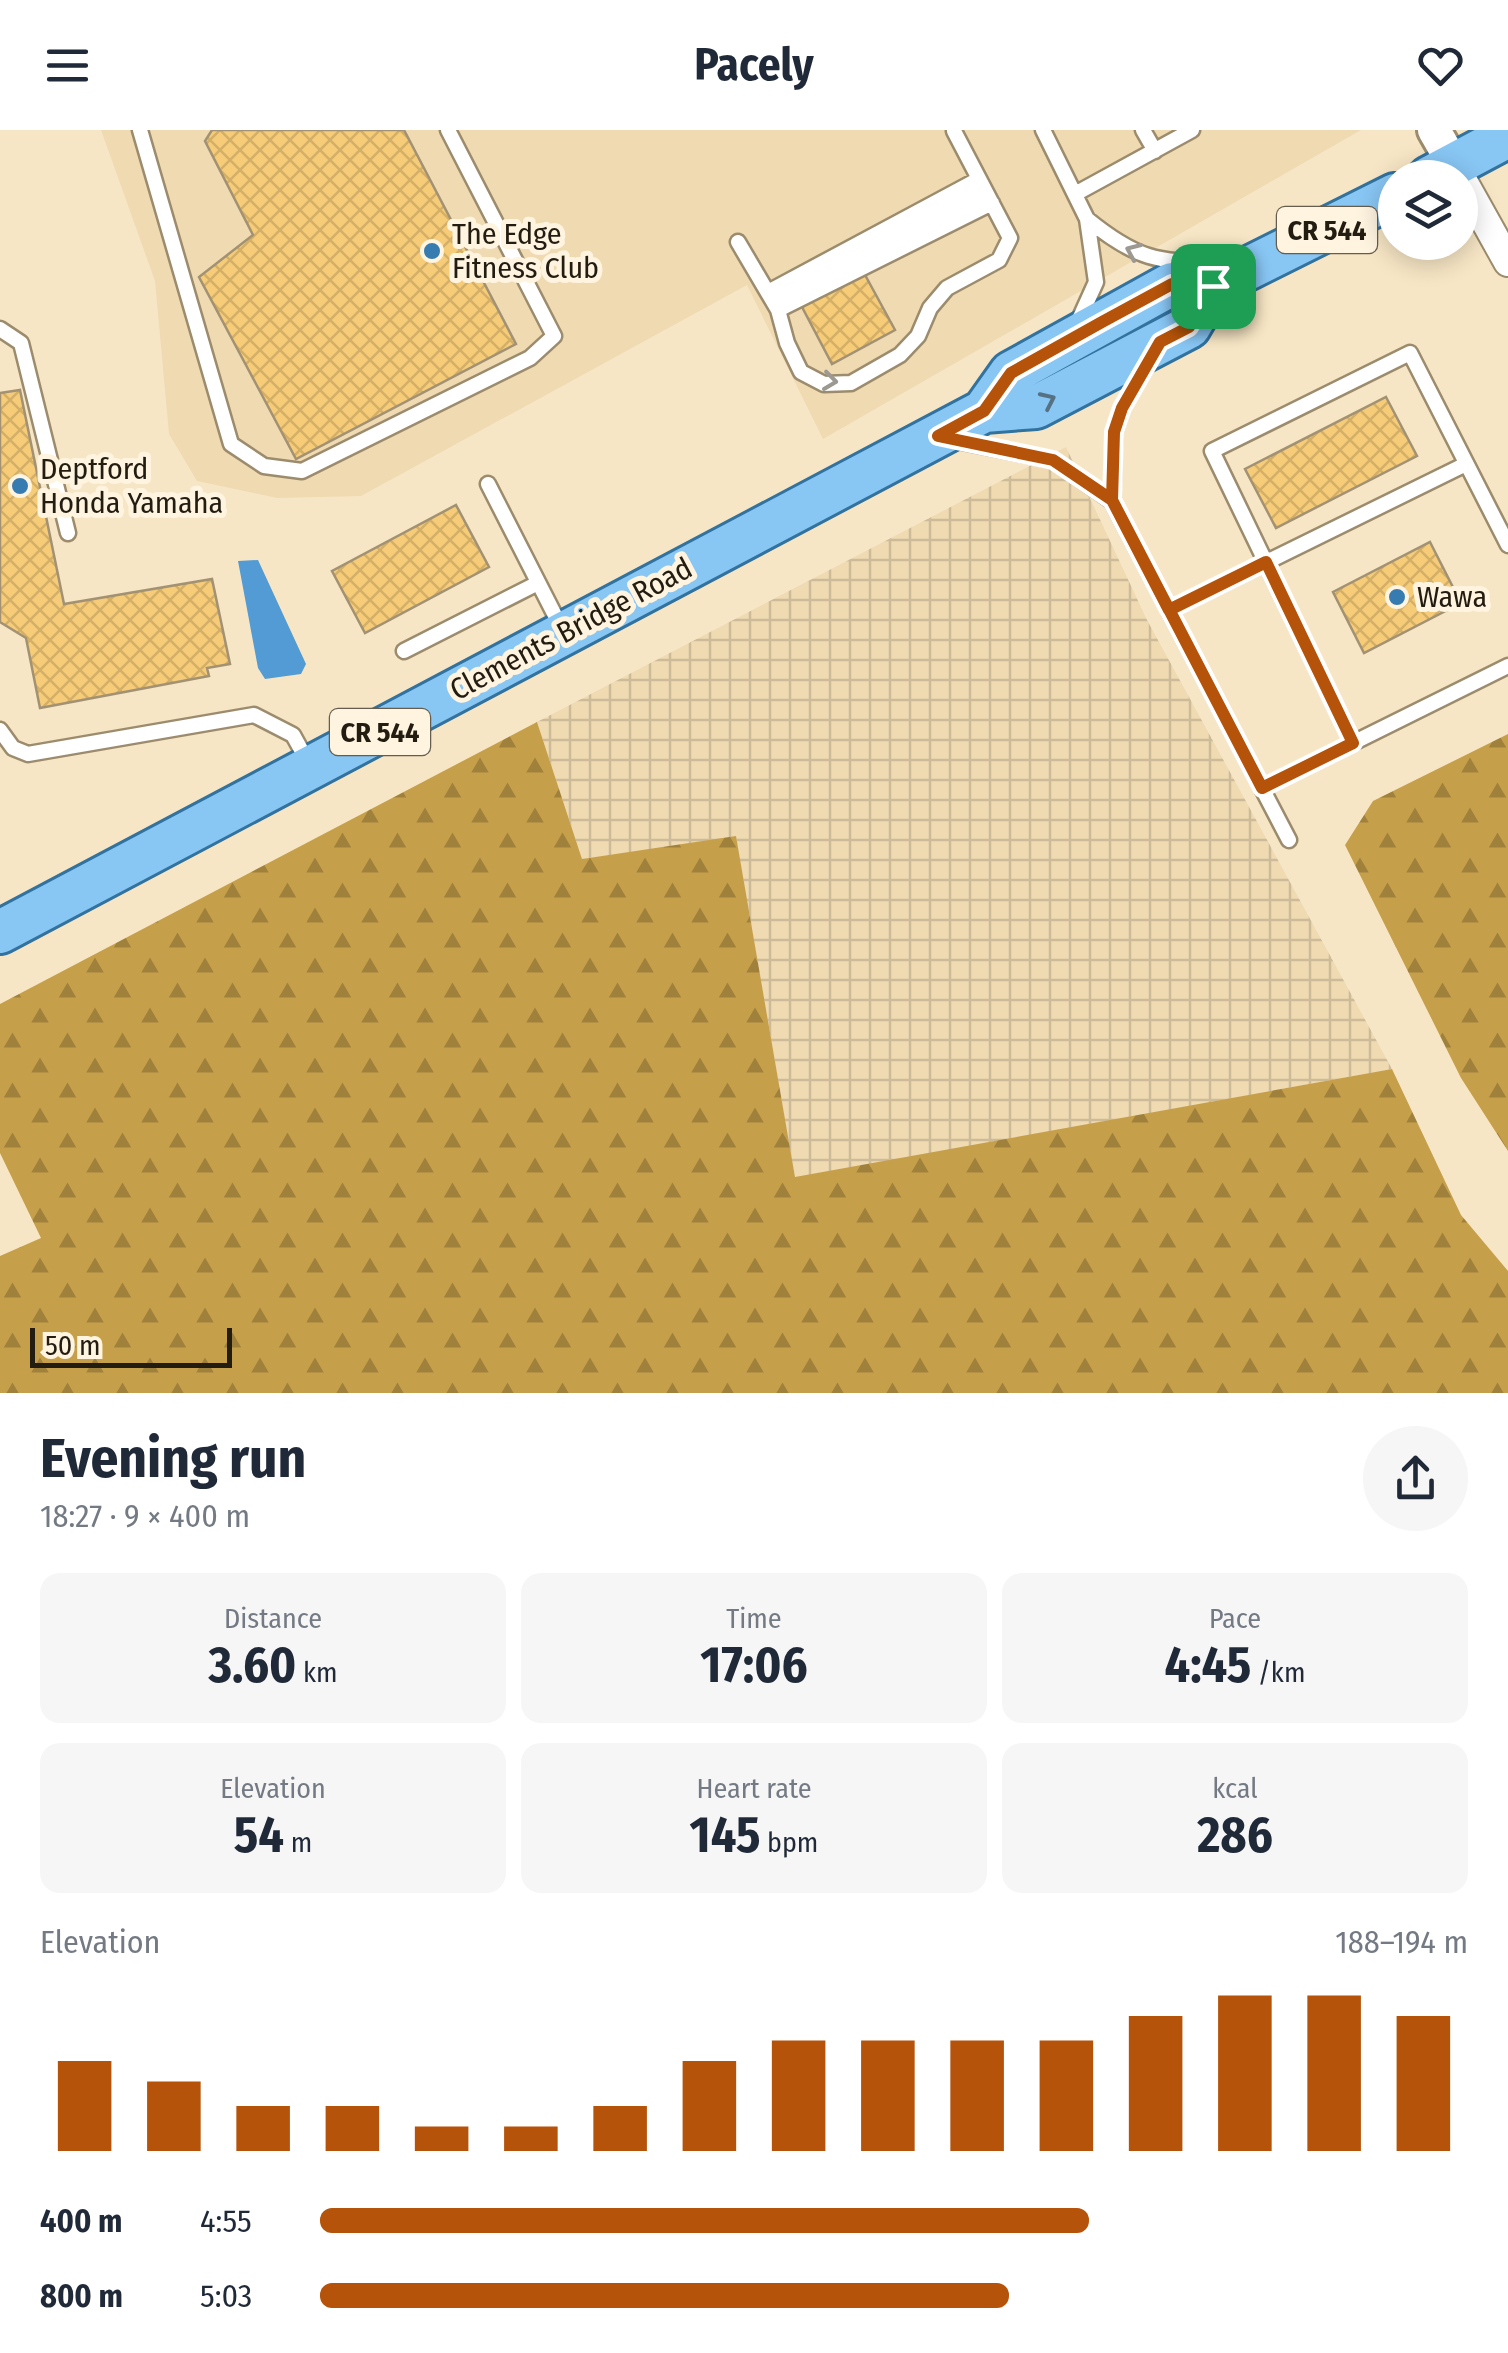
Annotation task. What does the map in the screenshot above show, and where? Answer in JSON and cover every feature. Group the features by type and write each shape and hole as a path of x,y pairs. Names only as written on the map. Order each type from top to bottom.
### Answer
{"main road":[{"path":"1439,158 1508,136"},
{"name":"Clements Bridge Road","path":"984,411 1011,373 1172,284 1213,286 1378,203"},
{"name":"Clements Bridge Road","path":"0,932 984,411 1036,407 1189,327 1213,286"}],"street":[{"path":"1439,158 1508,262"}],"lane":[{"path":"140,130 231,444 264,466 302,471 530,358 554,336 448,130"},
{"path":"1043,130 1087,220 1096,282 1086,309 1066,342"},
{"path":"1144,130 1155,150"},
{"path":"1075,194 1192,130"},
{"path":"738,242 773,302 801,372 824,384 851,382 900,356 918,336 930,308 947,288 999,260 1010,238 954,131"},
{"path":"773,302 985,191"},
{"path":"773,302 985,191"},
{"path":"1087,220 1118,244 1148,258 1258,265"},
{"path":"0,329 21,343 68,534"},
{"path":"1112,500 1114,432 1122,408 1160,342"},
{"path":"1353,743 1212,451 1410,353 1508,545"},
{"path":"938,436 1053,460 1112,500 1289,840"},
{"path":"1169,610 1466,464"},
{"path":"488,484 564,632"},
{"path":"404,652 538,582"},
{"path":"1262,788 1508,666"},
{"path":"0,730 13,748 28,754 254,716 293,735 311,768"}],"shaded area":[{"path":"101,130 1361,130 823,439 747,285 361,496 277,498 197,481 169,434 155,281"},
{"path":"1066,447 1147,620 1392,1069 795,1178 736,837 582,859 537,722"}],"green space":[{"path":"537,722 582,859 736,836 795,1177 1392,1069 1461,1215 1508,1271 1508,1393 0,1393 0,1256 41,1238 0,1153 0,1004"},
{"path":"1508,734 1508,1151 1461,1078 1345,845 1373,801"}],"water":[{"path":"258,560 306,664 301,674 265,679 258,668 238,561"}],"building":[{"path":"212,130 404,130 516,344 296,459 199,277 253,235 205,141"},
{"path":"864,273 895,330 832,364 802,307"},
{"name":"Deptford Honda Yamaha","path":"20,390 64,604 212,579 230,664 207,668 209,676 40,708 26,638 0,622 0,393"},
{"path":"1386,397 1417,456 1276,528 1245,469"},
{"path":"456,505 489,567 365,633 332,571"},
{"name":"Wawa","path":"1430,542 1461,603 1364,653 1333,592"}],"place":[{"name":"The Edge Fitness Club","path":"432,251"},
{"name":"Deptford Honda Yamaha","path":"20,486"},
{"name":"Wawa","path":"1397,597"}],"route":[{"path":"1213,286 1172,284 1102,322 1011,373 984,411 938,436 1053,460 1112,500 1169,610 1266,562 1353,743 1262,788 1169,610 1112,500 1114,432 1122,408 1160,342 1189,327 1213,286"}]}
